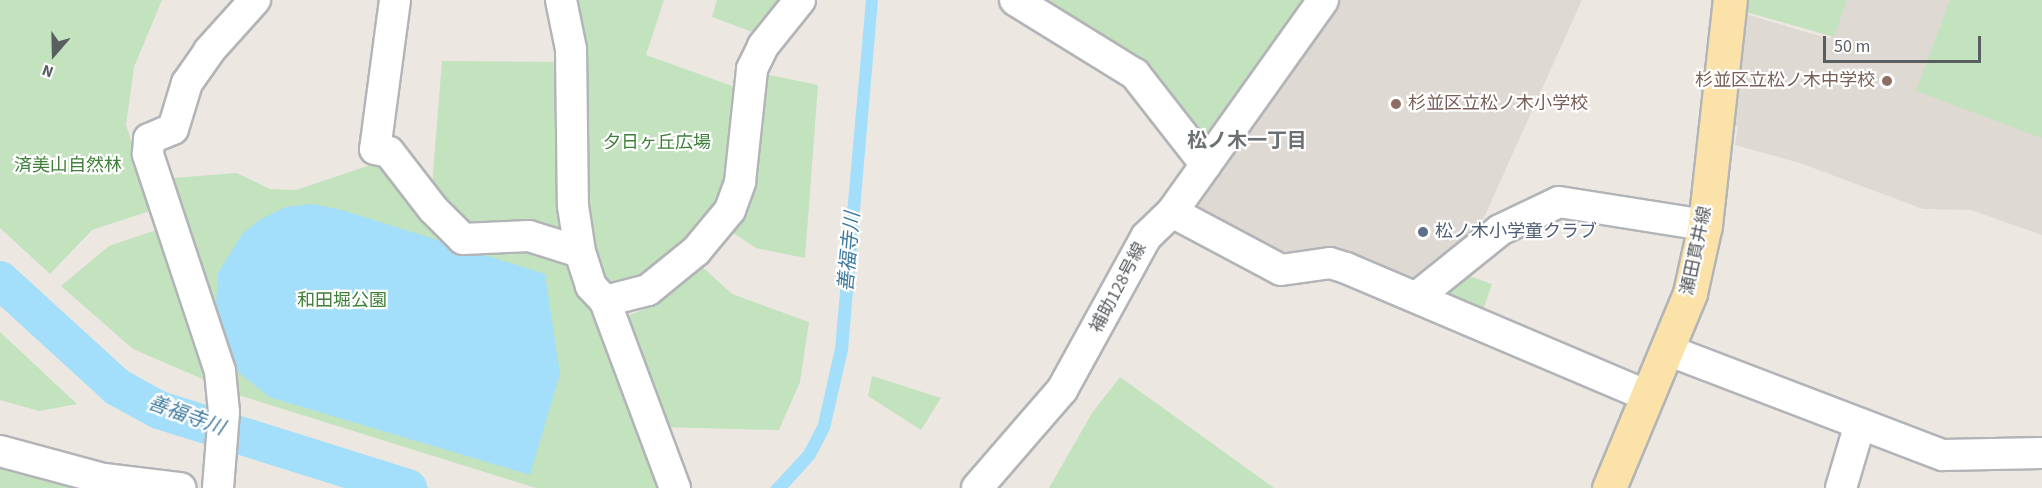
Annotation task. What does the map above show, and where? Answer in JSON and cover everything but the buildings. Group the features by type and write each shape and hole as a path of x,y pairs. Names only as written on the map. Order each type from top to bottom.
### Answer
{"main road":[{"name":"瀬田貫井線","path":"1609,488 1647,396 1670,351 1690,293 1705,225 1730,0"}],"street":[{"path":"218,488 224,412 212,342 164,215 148,154 149,139 173,129 187,83 209,51 255,0"},
{"path":"395,0 375,149 389,152 433,209 464,239 529,236 580,252"},
{"path":"605,301 648,290 696,251 730,210 740,182 752,69 763,46 800,0"},
{"path":"1015,0 1135,74 1206,165"},
{"name":"補助128号線","path":"977,488 1062,390 1146,237 1172,212 1323,0"},
{"path":"557,4 571,49 573,206 580,252 591,286 605,301 675,488"},
{"path":"1418,296 1500,230 1559,202 1705,225"},
{"path":"1172,212 1281,270 1330,263 1418,296 1647,396"},
{"path":"1670,351 1942,455 2042,453"},
{"path":"1841,488 1860,424"},
{"path":"0,451 104,479 180,488"}],"shaded area":[{"name":"杉並区立松ノ木小学校","path":"1337,0 1582,0 1472,244 1414,286 1281,262 1186,209"},
{"name":"杉並区立松ノ木中学校","path":"1847,0 2042,0 2042,235 1971,210 1923,209 1800,163 1735,145 1738,127 1728,122 1738,12 1830,39"}],"green space":[{"name":"済美山自然林","path":"0,0 162,0 134,67 126,125 153,210 92,230 50,274 0,228"},
{"name":"夕日ヶ丘広場","path":"570,0 664,0 646,55 738,88 731,177 717,212 684,251 626,292 601,285 588,251"},
{"path":"717,0 787,0 755,33 712,17"},
{"path":"1045,0 1309,0 1211,138 1200,137 1149,68"},
{"path":"1740,0 1847,0 1834,37 1739,10"},
{"path":"1950,0 2042,0 2042,138 1916,91"},
{"path":"442,61 564,62 571,239 470,231 432,185"},
{"path":"760,73 818,85 805,258 756,248 724,227"},
{"name":"和田堀公園","path":"388,159 431,221 569,259 592,301 658,488 536,488 235,394 160,179 237,173 270,189 296,190"},
{"path":"162,228 211,362 205,380 133,349 61,286 109,246"},
{"path":"698,263 732,294 809,322 800,382 779,430 659,427 621,318 651,307"},
{"path":"1457,272 1492,284 1483,311 1448,299"},
{"path":"0,332 77,404 39,411 0,400"},
{"path":"872,376 941,398 921,430 868,396"},
{"path":"1120,377 1274,488 1049,488 1092,413"},
{"path":"0,457 82,488 0,488"}],"water":[{"path":"866,0 878,0 848,350 830,429 815,458 788,488 770,488 804,451 818,424 835,348"},
{"name":"和田堀公園","path":"312,204 342,210 545,274 560,374 530,475 269,397 237,371 215,320 218,273 243,233 261,219 286,207"},
{"path":"312,453 430,488 386,488 308,465"}],"waterway":[{"name":"善福寺川","path":"0,280 117,387 159,410 408,488"}],"place":[{"name":"杉並区立松ノ木中学校","path":"1887,81"},
{"name":"杉並区立松ノ木小学校","path":"1396,104"},
{"name":"松ノ木小学童クラブ","path":"1423,232"}],"district":[{"name":"松ノ木一丁目","path":"1247,141"}]}
